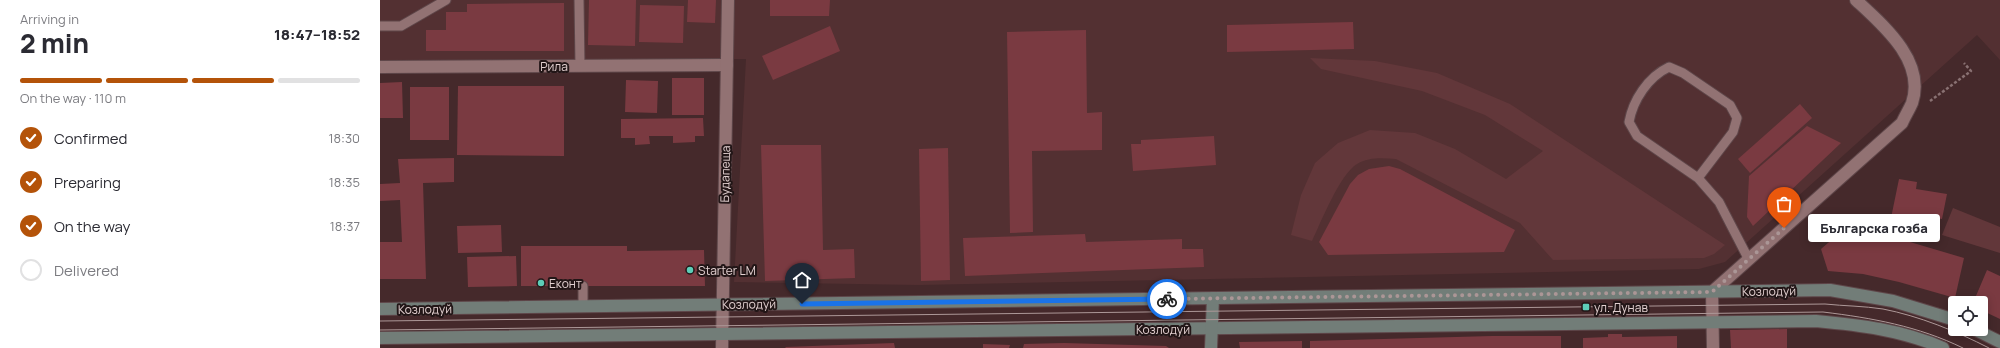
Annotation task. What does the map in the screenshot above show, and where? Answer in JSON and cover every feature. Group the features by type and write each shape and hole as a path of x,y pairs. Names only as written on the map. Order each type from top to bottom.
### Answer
{"main road":[{"name":"Козлодуй","path":"380,309 1830,290 1892,301 1948,318"},
{"path":"1211,348 1213,329 1213,298"},
{"name":"Козлодуй","path":"380,338 1816,321 1855,324 1895,332 1943,348"},
{"path":"1988,336 2000,342"}],"street":[{"name":"Будапеща","path":"722,348 728,0"},
{"path":"1713,348 1712,292 1902,123 1912,102 1914,84 1910,62 1894,38 1856,0"},
{"name":"Рила","path":"380,67 727,65"}],"lane":[{"path":"380,26 401,26 446,0"},
{"path":"579,0 580,66"},
{"path":"1698,178 1733,132 1737,118 1730,105 1683,73 1669,67 1656,74 1632,107 1629,122 1637,136 1698,178 1719,202 1749,260"},
{"path":"583,286 583,307"}],"path":[{"path":"1927,104 1971,71 1964,63"}],"shaded area":[{"path":"380,0 2000,0 2000,60 1977,35 1725,262 1699,269 919,285 734,282 746,59 380,60"},
{"path":"1310,58 1375,61 1437,73 1510,104 1725,245 1714,254 1704,258 1553,260 1520,223 1396,159 1386,158 1366,160 1357,164 1351,169 1332,199 1312,241 1291,235 1301,195 1315,163 1338,143 1370,130 1415,133 1455,149 1506,179 1543,151 1485,115 1422,91 1321,69"},
{"path":"1953,208 2000,227 2000,253 1942,235"}],"building":[{"path":"589,0 636,0 635,46 588,45"},
{"path":"688,0 716,0 715,23 687,22"},
{"path":"770,0 830,0 829,16 770,16"},
{"path":"564,3 564,51 426,51 426,30 446,30 446,12 467,12 467,4"},
{"path":"640,5 684,6 683,43 639,42"},
{"path":"1353,22 1354,49 1227,52 1227,25"},
{"path":"830,26 840,51 773,80 762,56"},
{"path":"1086,30 1087,113 1102,112 1102,150 1032,151 1033,232 1010,233 1007,32"},
{"path":"672,78 704,78 704,115 672,115"},
{"path":"626,80 658,81 657,113 625,112"},
{"path":"402,82 403,118 380,118 380,83"},
{"path":"458,86 564,86 564,156 457,155"},
{"path":"410,87 449,87 449,140 410,140"},
{"path":"1800,104 1812,118 1750,173 1738,159"},
{"path":"703,118 704,136 695,136 695,142 673,143 673,136 649,136 650,144 635,145 635,138 621,138 621,119"},
{"path":"1807,126 1841,143 1753,226 1747,217 1749,176"},
{"path":"1214,136 1216,165 1133,171 1131,144 1141,144 1141,140"},
{"path":"761,145 821,145 823,250 854,249 855,278 765,281"},
{"path":"948,148 950,280 921,281 919,149"},
{"path":"454,158 454,182 423,183 426,279 380,279 380,242 402,242 400,200 380,201 380,184 400,183 398,159"},
{"path":"1389,166 1400,169 1515,230 1504,252 1328,255 1319,242 1350,184 1358,175 1369,169"},
{"path":"1899,179 1917,182 1916,189 1947,194 1942,219 1911,214 1909,222 1891,218"},
{"path":"1850,224 1861,234 1910,242 1964,258 1955,296 1948,296 1899,282 1863,274 1828,271 1821,249"},
{"path":"501,225 502,252 458,253 457,226"},
{"path":"1085,234 1086,242 1182,239 1182,249 1203,249 1204,267 965,276 963,238"},
{"path":"521,246 627,246 627,251 704,250 705,286 521,286"},
{"path":"516,256 517,286 468,287 467,257"},
{"path":"1987,270 2000,276 2000,319 1988,313 1988,296 1976,296"},
{"path":"1787,329 1787,348 1731,348 1730,330"},
{"path":"1608,334 1622,334 1622,337 1677,336 1677,348 1583,348 1583,338 1608,337"},
{"path":"1492,336 1561,336 1561,348 1310,348 1310,341"},
{"path":"1302,341 1302,348 1240,348 1239,342"},
{"path":"894,343 895,348 785,347"},
{"path":"1064,343 1166,346 1169,348 1023,348 1024,344"},
{"path":"983,344 1010,345 1009,348 983,348"}],"tram line":[{"path":"380,321 1825,304 1876,308 1897,312 1937,325 1989,348"},
{"path":"380,330 1823,312 1894,324 1929,334 1963,348"}],"way so far":[{"path":"1167,299 1712,292 1784,228"}],"place":[{"name":"Българска гозба","path":"1784,228"},
{"name":"Starter LM","path":"690,270"},
{"name":"Еконт","path":"541,283"},
{"name":"ул. Дунав","path":"1586,307"}],"route":[{"path":"802,304 1167,299"}]}
